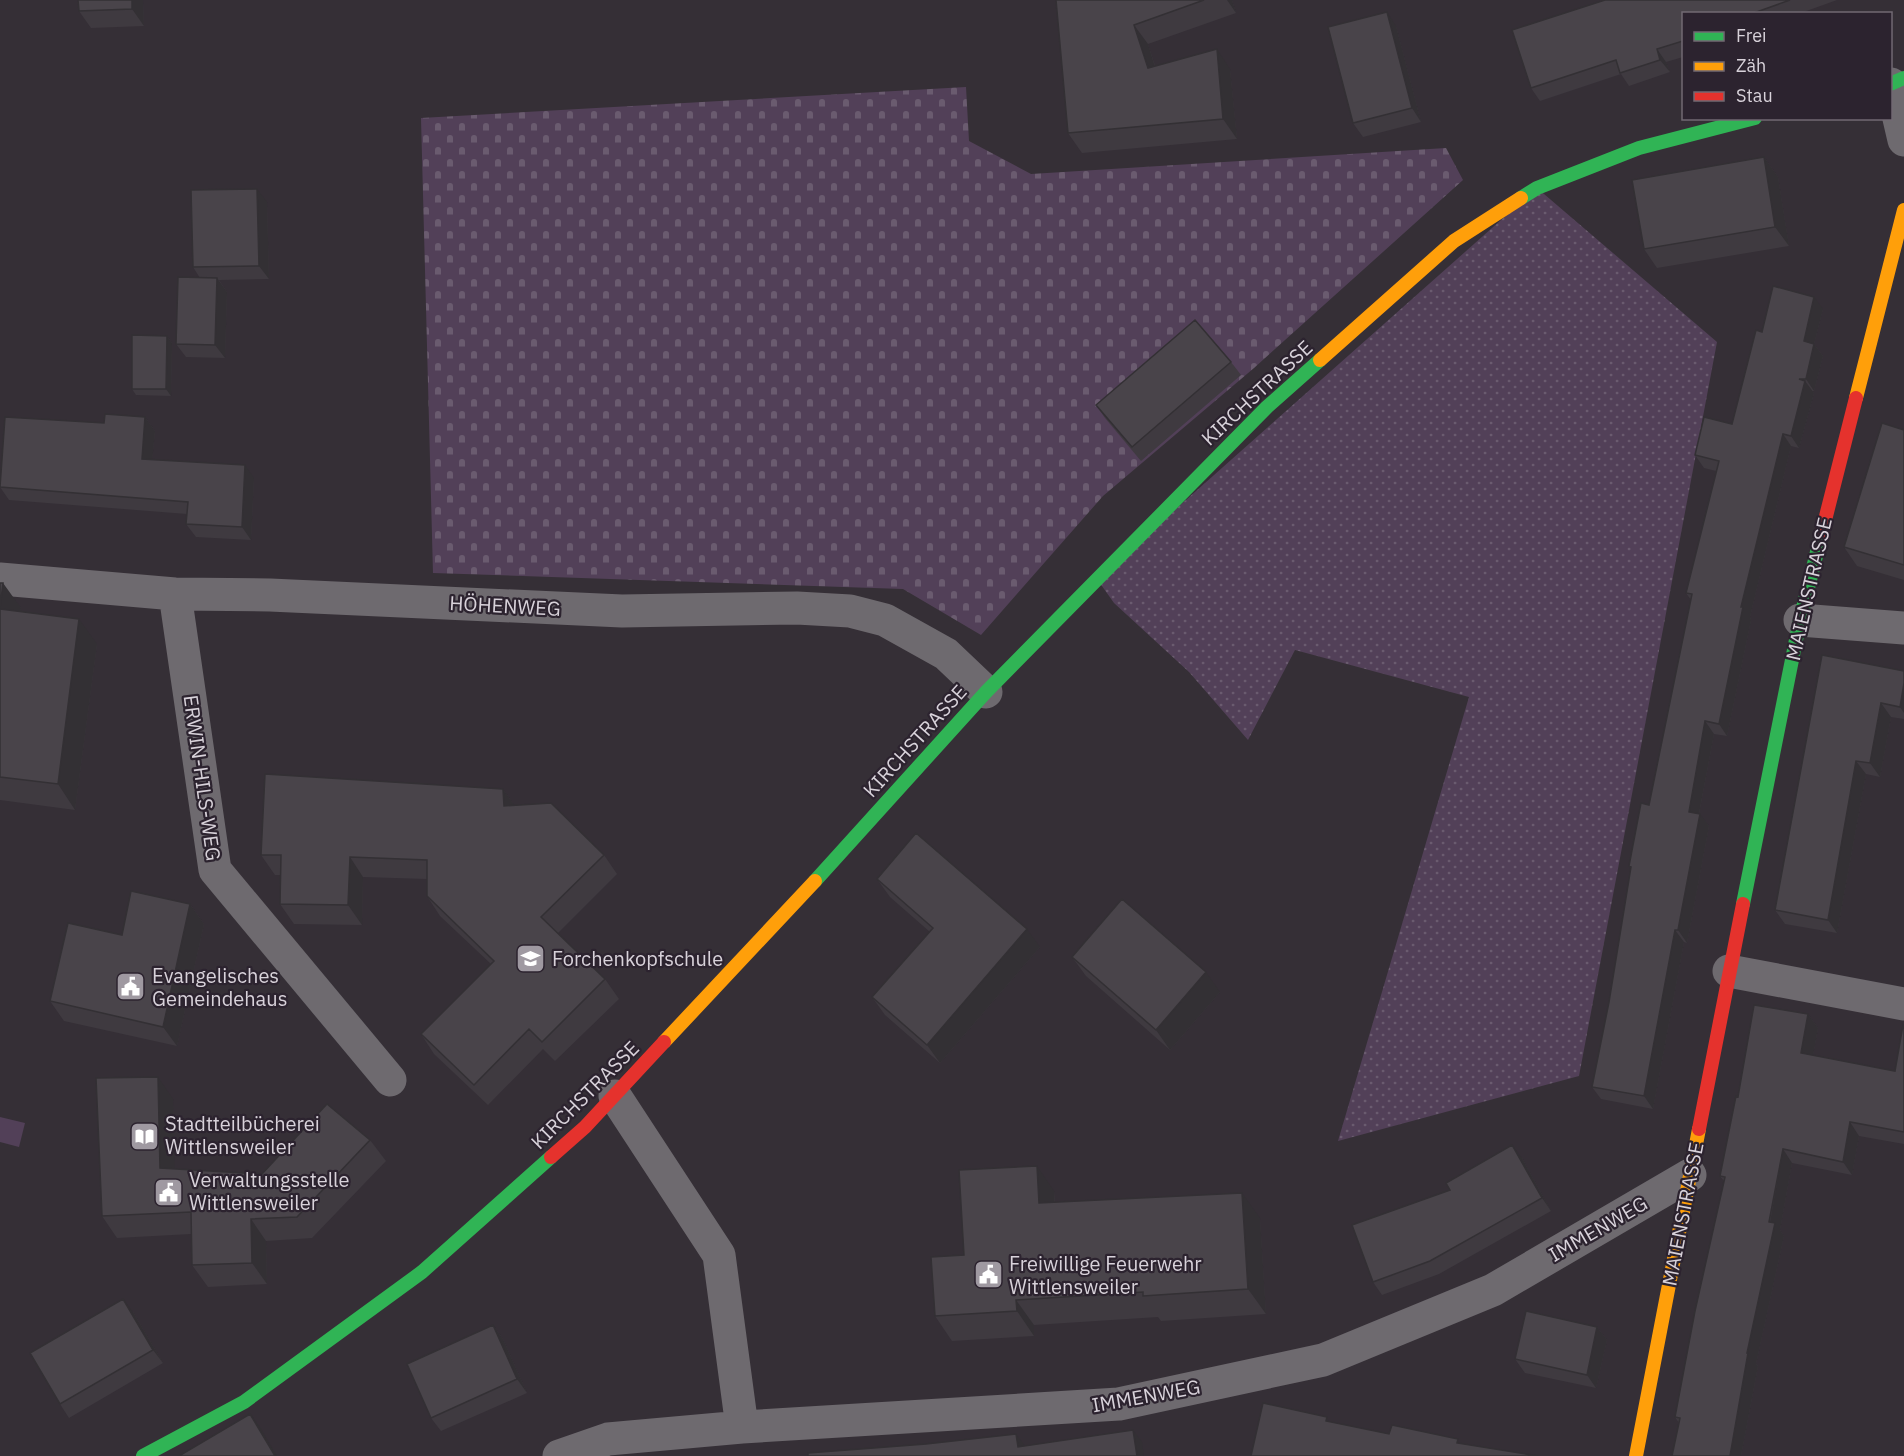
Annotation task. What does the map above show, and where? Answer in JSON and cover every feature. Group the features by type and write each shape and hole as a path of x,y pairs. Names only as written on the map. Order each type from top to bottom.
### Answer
{"street":[{"path":"1892,88 1904,140"},
{"name":"KIRCHSTRASSE","path":"143,1456 244,1402 422,1272 585,1127 837,857 986,692 1267,408 1454,241 1537,188 1639,148 1747,120"},
{"name":"MAIENSTRASSE","path":"1636,1456 1729,971 1800,620 1904,210"},
{"name":"HÖHENWEG","path":"0,579 175,594 270,595 622,611 797,608 850,610 885,620 946,654 986,692"},
{"name":"ERWIN-HILS-WEG","path":"175,594 215,870 390,1080"},
{"path":"1800,620 1904,628"},
{"path":"1729,971 1904,1004"},
{"path":"615,1096 719,1256 742,1427"},
{"name":"IMMENWEG","path":"559,1456 608,1439 742,1427 1119,1404 1323,1360 1493,1290 1690,1175"}],"green space":[{"path":"966,87 969,141 1031,174 1446,148 1463,180 1254,368 1103,496 981,635 903,589 433,573 421,118"},
{"path":"1537,188 1717,342 1579,1076 1338,1141 1469,697 1295,650 1248,740 1189,672 1114,603 1097,579"},
{"path":"0,1117 25,1123 19,1147 0,1142"}],"building":[{"path":"78,0 132,0 132,9 79,11"},
{"path":"1056,0 1204,0 1134,25 1148,68 1217,49 1223,119 1068,133"},
{"path":"1605,0 1790,0 1757,12 1682,12 1682,41 1657,49 1660,60 1620,73 1616,60 1531,88 1512,30"},
{"path":"1387,12 1412,108 1353,123 1328,27"},
{"path":"1764,157 1775,227 1644,249 1632,180"},
{"path":"257,189 259,266 193,267 191,190"},
{"path":"178,277 217,278 215,345 176,344"},
{"path":"1773,286 1814,297 1804,341 1814,344 1806,379 1799,379 1805,381 1791,436 1783,434 1741,607 1743,607 1719,724 1705,721 1689,812 1700,814 1678,930 1675,930 1644,1096 1592,1087 1609,1002 1631,867 1629,866 1641,803 1649,805 1692,594 1686,593 1719,461 1695,455 1704,417 1732,424 1756,330 1762,332"},
{"path":"1195,320 1231,362 1132,447 1096,405"},
{"path":"132,335 167,336 166,389 132,389"},
{"path":"105,414 145,417 142,459 245,465 242,527 186,524 188,502 0,487 5,417 104,423"},
{"path":"1882,423 1904,430 1904,565 1844,547"},
{"path":"0,583 3,583 0,608"},
{"path":"0,609 79,619 58,784 0,777"},
{"path":"1822,655 1904,671 1900,707 1881,703 1870,763 1856,761 1828,920 1775,910"},
{"name":"Forchenkopfschule","path":"265,774 503,789 504,806 551,803 604,855 541,917 605,979 542,1042 529,1029 474,1085 421,1034 494,961 427,896 427,860 350,857 348,905 280,904 281,855 261,855"},
{"path":"916,833 1027,929 927,1045 872,997 933,928 877,879"},
{"name":"Evangelisches Gemeindehaus","path":"131,891 190,904 163,1027 50,1001 68,923 122,935"},
{"path":"1122,899 1206,972 1156,1030 1072,957"},
{"path":"1754,1005 1808,1014 1801,1053 1895,1071 1903,1025 1904,1132 1850,1122 1843,1162 1783,1149 1769,1222 1775,1223 1747,1353 1730,1456 1672,1456 1680,1418 1675,1417 1695,1311 1725,1177 1720,1176 1736,1096 1738,1097"},
{"path":"158,1077 160,1168 262,1174 327,1104 370,1140 297,1217 251,1219 252,1263 192,1265 191,1212 102,1216 96,1078"},
{"path":"1512,1145 1542,1198 1430,1261 1373,1282 1352,1225 1450,1190 1446,1183"},
{"path":"1037,1166 1039,1203 1242,1193 1248,1289 1143,1296 1143,1292 1016,1300 1017,1311 935,1316 931,1257 964,1255 959,1170"},
{"path":"123,1299 153,1350 60,1404 30,1353"},
{"path":"1526,1311 1597,1327 1587,1375 1515,1359"},
{"path":"493,1325 517,1379 431,1418 407,1364"},
{"path":"1263,1403 1327,1417 1326,1421 1389,1434 1392,1425 1458,1439 1457,1443 1538,1456 1251,1456"},
{"path":"250,1414 275,1456 179,1456"},
{"path":"1133,1430 1137,1456 808,1456 808,1453 1016,1434 1018,1447"}],"traffic: fast":[{"path":"1892,83 1904,78"},
{"path":"1521,198 1537,188 1639,148 1747,120"},
{"path":"815,881 986,692 1267,407 1320,360"},
{"path":"1743,904 1800,620 1822,532"},
{"path":"143,1456 244,1402 422,1272 551,1157"}],"traffic: slow":[{"path":"1320,360 1454,241 1521,198"},
{"path":"1856,398 1904,210"},
{"path":"664,1042 815,881"},
{"path":"1636,1456 1699,1129"}],"traffic: jam":[{"path":"1822,532 1856,398"},
{"path":"1699,1129 1743,904"},
{"path":"551,1157 585,1127 664,1042"}],"place":[{"name":"Forchenkopfschule","path":"531,959"},
{"name":"Evangelisches Gemeindehaus","path":"131,987"},
{"name":"Stadtteilbücherei Wittlensweiler","path":"144,1136"},
{"name":"Verwaltungsstelle Wittlensweiler","path":"168,1192"},
{"name":"Freiwillige Feuerwehr Wittlensweiler","path":"988,1275"}]}
